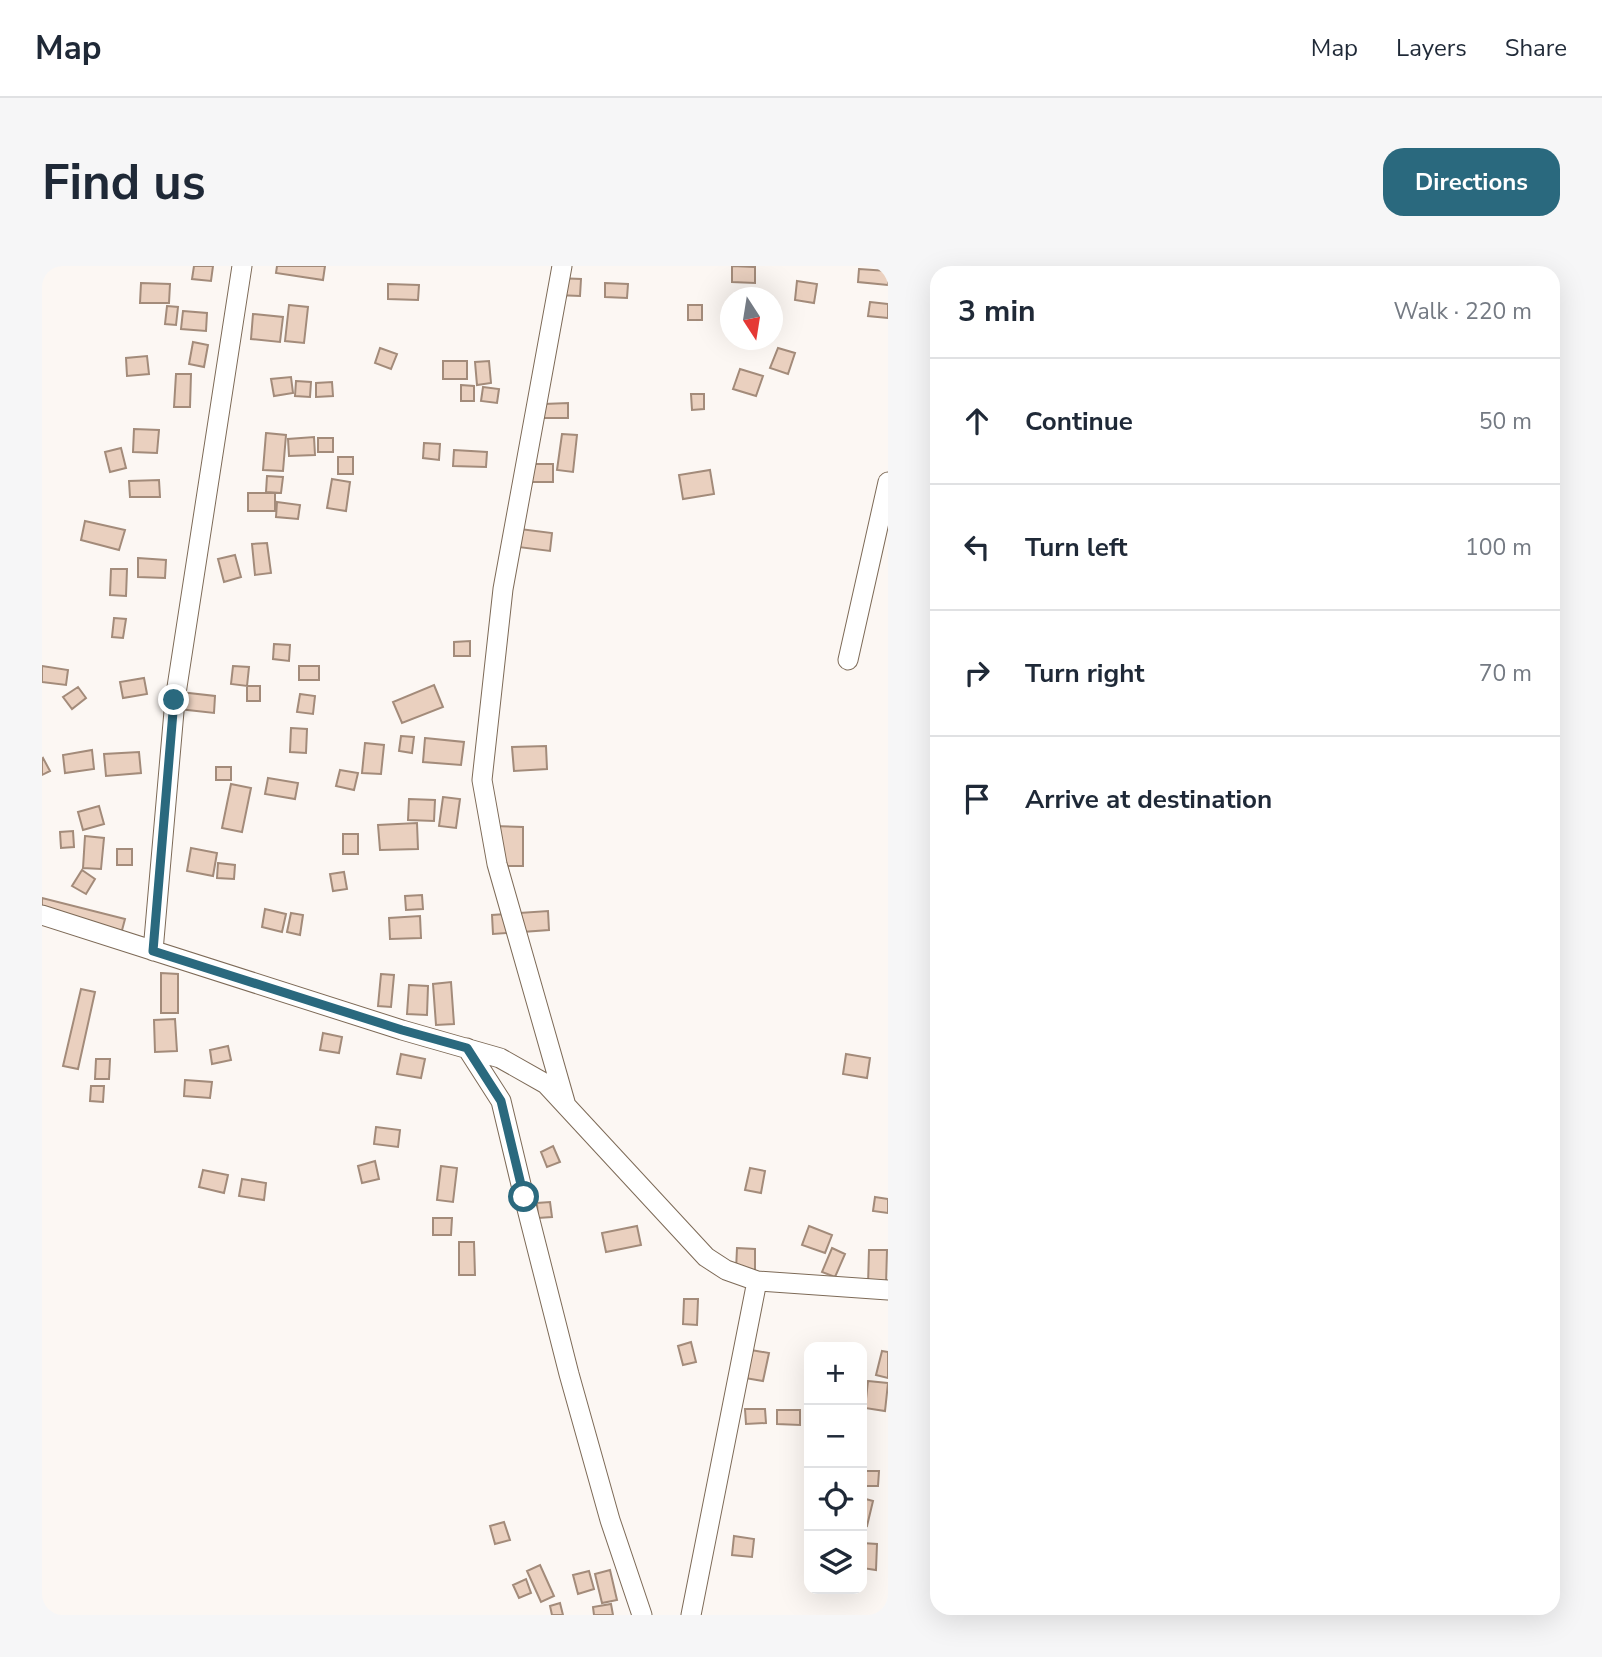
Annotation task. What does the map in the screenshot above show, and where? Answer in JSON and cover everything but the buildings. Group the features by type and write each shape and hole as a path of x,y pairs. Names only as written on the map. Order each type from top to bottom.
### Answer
{"street":[{"path":"153,951 174,700 242,266"},
{"path":"562,266 503,589 482,780 497,864 567,1108"},
{"path":"848,660 888,482"},
{"path":"42,915 402,1030 500,1058 546,1084 706,1257 726,1270 757,1281 888,1290"},
{"path":"467,1048 501,1101 569,1374 610,1520 642,1615"},
{"path":"691,1615 757,1281"}],"route":[{"path":"174,700 153,951 467,1048 501,1101 524,1197"}]}
